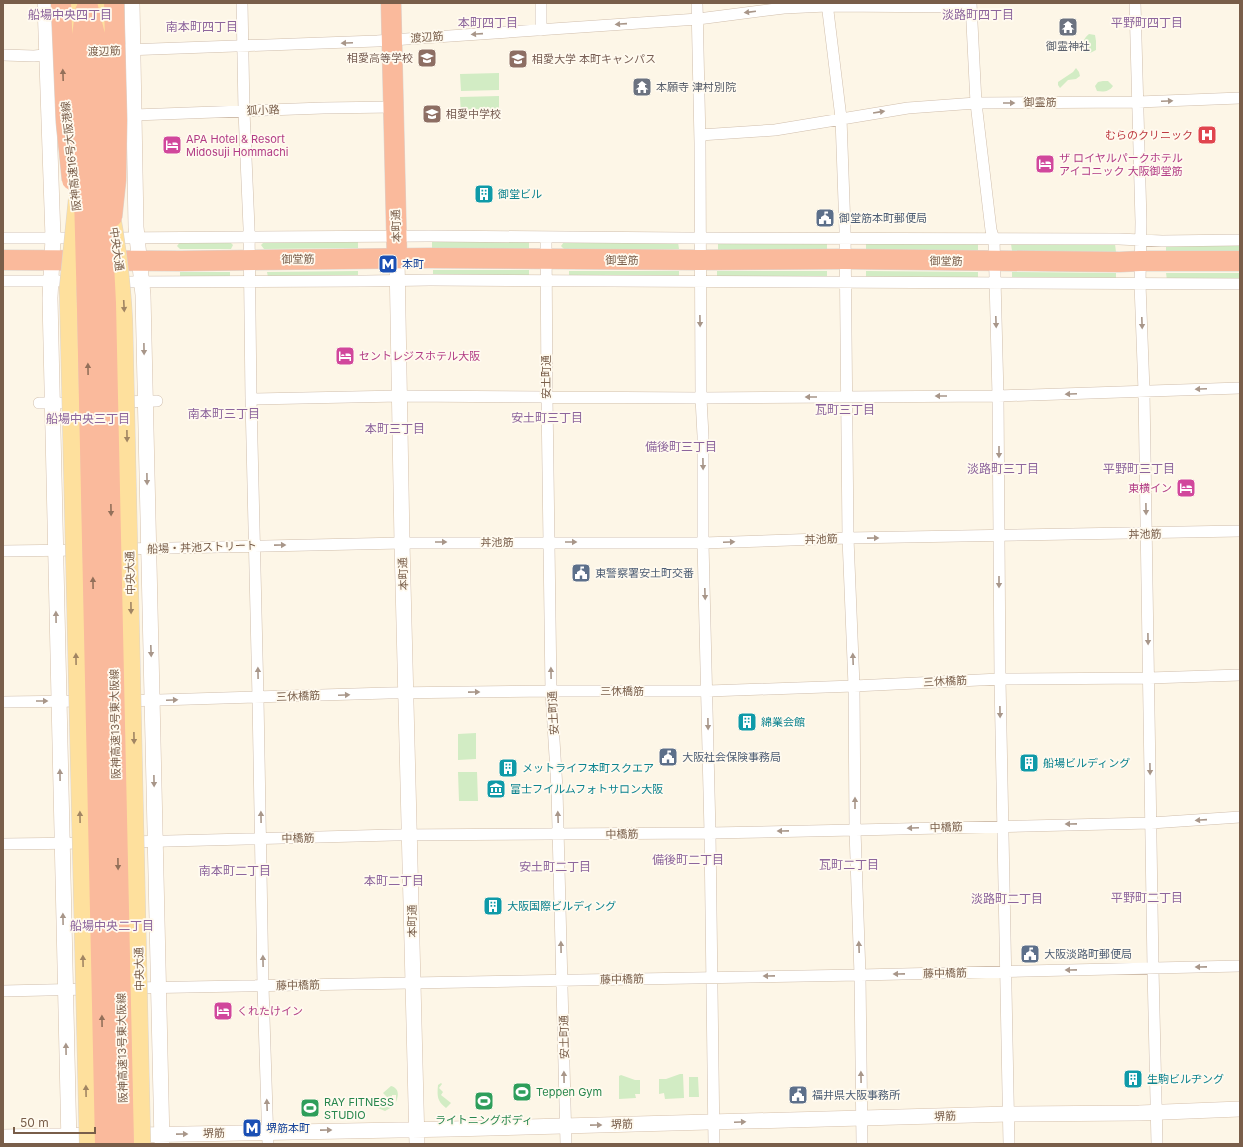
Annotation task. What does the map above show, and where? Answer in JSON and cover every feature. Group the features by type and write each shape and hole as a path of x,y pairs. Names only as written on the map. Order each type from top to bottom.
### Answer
{"highway":[{"name":"阪神高速16号大阪港線","path":"61,3 64,99 67,136 87,309"},
{"path":"87,3 82,26 81,46 87,309"},
{"path":"87,3 95,35 98,56 101,205 106,303"},
{"path":"106,303 117,150 114,3"},
{"name":"本町通","path":"391,3 397,258"},
{"name":"御堂筋","path":"3,260 397,258 700,260 845,259 1120,262 1140,260 1240,261"},
{"name":"阪神高速13号東大阪線","path":"106,303 124,1144"},
{"name":"阪神高速13号東大阪線","path":"87,309 105,1144"}],"main road":[{"path":"75,3 79,180 68,288 88,1144"},
{"name":"中央大通","path":"100,3 105,176 118,248 123,289 142,1144"}],"street":[{"path":"45,3 54,238 50,281 46,403 55,550 69,1140"},
{"name":"中央大通","path":"132,3 138,238 151,401 148,548 162,1139"},
{"path":"242,3 244,111 250,259 251,400 263,986 268,1138"},
{"path":"541,3 541,30"},
{"path":"697,3 700,135 701,398 708,690 714,1144"},
{"path":"1135,3 1141,222 1140,284 1144,391 1153,968 1158,1144"},
{"path":"827,4 841,118 845,238 848,538 854,686 855,830 860,975 862,1144"},
{"name":"渡辺筋","path":"3,55 34,56 46,54 133,50 377,41 698,19 827,4 971,5"},
{"path":"971,5 976,103 991,230 994,239 996,283 1002,826 1009,1144"},
{"name":"御霊筋","path":"700,135 775,130 908,108 976,103 1138,102 1240,98"},
{"name":"狐小路","path":"134,115 393,107"},
{"path":"3,238 249,238 397,236 1240,240"},
{"name":"安土町通","path":"546,237 551,691 559,834 566,1144"},
{"path":"70,238 120,282"},
{"path":"72,281 118,238"},
{"name":"本町通","path":"397,258 402,543 417,1144"},
{"path":"3,281 249,282 430,280 1240,284"},
{"path":"251,400 400,396 547,398 998,396 1240,388"},
{"path":"46,403 151,401"},
{"name":"丼池筋","path":"402,543 704,543 848,538 1146,534 1240,531"},
{"name":"船場・丼池ストリート","path":"3,551 402,543"},
{"name":"三休橋筋","path":"3,702 258,698 406,693 708,690 854,686 1000,679 1149,678 1240,675"},
{"name":"中橋筋","path":"3,844 156,842 261,838 855,830 1151,823 1240,817"},
{"name":"藤中橋筋","path":"3,990 414,984 1240,966"},
{"name":"堺筋","path":"3,1137 69,1140 268,1138 417,1129 1240,1109"}],"green space":[{"path":"1089,34 1095,35 1096,50 1090,53 1085,53 1083,50 1083,43"},
{"path":"1076,68 1080,76 1076,79 1068,80 1060,88 1058,82 1073,72"},
{"path":"499,73 499,90 461,91 460,74"},
{"path":"1108,81 1113,86 1106,91 1097,91 1095,86 1098,82"},
{"path":"499,96 499,114 461,115 460,97"},
{"path":"358,241 358,248 264,249 261,245 264,242"},
{"path":"432,241 529,242 529,249 432,248"},
{"path":"180,242 230,242 233,245 231,249 180,249 177,246"},
{"path":"564,242 678,242 679,249 564,249 561,246"},
{"path":"718,243 827,243 827,250 718,251"},
{"path":"866,243 978,243 978,251 866,251"},
{"path":"1011,244 1115,244 1116,252 1012,251"},
{"path":"1240,245 1240,253 1166,252 1166,246"},
{"path":"433,270 529,270 529,277 433,276"},
{"path":"358,271 358,277 268,277 267,272"},
{"path":"569,271 679,271 679,278 569,277"},
{"path":"717,271 827,271 827,278 717,279"},
{"path":"866,271 978,272 978,279 866,279"},
{"path":"180,272 230,272 230,278 180,278"},
{"path":"1012,272 1116,273 1116,281 1012,280"},
{"path":"1166,273 1240,273 1240,280 1167,280"},
{"path":"476,733 476,759 458,760 458,734"},
{"path":"458,772 477,772 478,801 459,801"},
{"path":"683,1074 684,1098 665,1099 664,1093 659,1094 659,1079 666,1079"},
{"path":"621,1075 635,1080 640,1080 640,1094 635,1094 636,1098 619,1099 619,1076"},
{"path":"689,1077 698,1077 699,1097 689,1097"},
{"path":"441,1083 442,1084 439,1088 443,1092 441,1095 451,1103 446,1108 438,1098 438,1085"},
{"path":"391,1086 396,1088 398,1097 396,1102 396,1095 392,1095 392,1105 394,1106 385,1111 378,1108 388,1098 383,1093"}],"place":[{"name":"御霊神社","path":"1068,27"},
{"name":"相愛高等学校","path":"427,58"},
{"name":"相愛大学 本町キャンパス","path":"518,59"},
{"name":"本願寺 津村別院","path":"642,87"},
{"name":"相愛中学校","path":"432,114"},
{"name":"むらのクリニック","path":"1207,135"},
{"name":"APA Hotel & Resort Midosuji Hommachi","path":"172,145"},
{"name":"ザ ロイヤルパークホテル アイコニック 大阪御堂筋","path":"1045,164"},
{"name":"御堂ビル","path":"484,194"},
{"name":"御堂筋本町郵便局","path":"825,218"},
{"name":"本町","path":"388,264"},
{"name":"セントレジスホテル大阪","path":"345,356"},
{"name":"東横イン","path":"1186,488"},
{"name":"東警察署安土町交番","path":"581,573"},
{"name":"綿業会館","path":"747,722"},
{"name":"大阪社会保険事務局","path":"668,757"},
{"name":"船場ビルディング","path":"1029,763"},
{"name":"メットライフ本町スクエア","path":"508,768"},
{"name":"富士フイルムフォトサロン大阪","path":"496,789"},
{"name":"大阪国際ビルディング","path":"493,906"},
{"name":"大阪淡路町郵便局","path":"1030,954"},
{"name":"くれたけイン","path":"223,1011"},
{"name":"生駒ビルヂング","path":"1133,1079"},
{"name":"Teppen Gym","path":"522,1092"},
{"name":"福井県大阪事務所","path":"798,1095"},
{"name":"ライトニングボディ","path":"484,1101"},
{"name":"RAY FITNESS STUDIO","path":"310,1108"},
{"name":"堺筋本町","path":"252,1128"}],"district":[{"name":"船場中央四丁目","path":"70,14"},
{"name":"淡路町四丁目","path":"978,14"},
{"name":"本町四丁目","path":"488,22"},
{"name":"平野町四丁目","path":"1147,22"},
{"name":"南本町四丁目","path":"202,26"},
{"name":"瓦町三丁目","path":"845,409"},
{"name":"南本町三丁目","path":"224,413"},
{"name":"安土町三丁目","path":"547,417"},
{"name":"船場中央三丁目","path":"88,418"},
{"name":"本町三丁目","path":"395,428"},
{"name":"備後町三丁目","path":"681,446"},
{"name":"淡路町三丁目","path":"1003,468"},
{"name":"平野町三丁目","path":"1139,468"},
{"name":"備後町二丁目","path":"688,859"},
{"name":"瓦町二丁目","path":"849,864"},
{"name":"安土町二丁目","path":"555,866"},
{"name":"南本町二丁目","path":"235,870"},
{"name":"本町二丁目","path":"394,880"},
{"name":"平野町二丁目","path":"1147,897"},
{"name":"淡路町二丁目","path":"1007,898"},
{"name":"船場中央二丁目","path":"112,925"}]}
